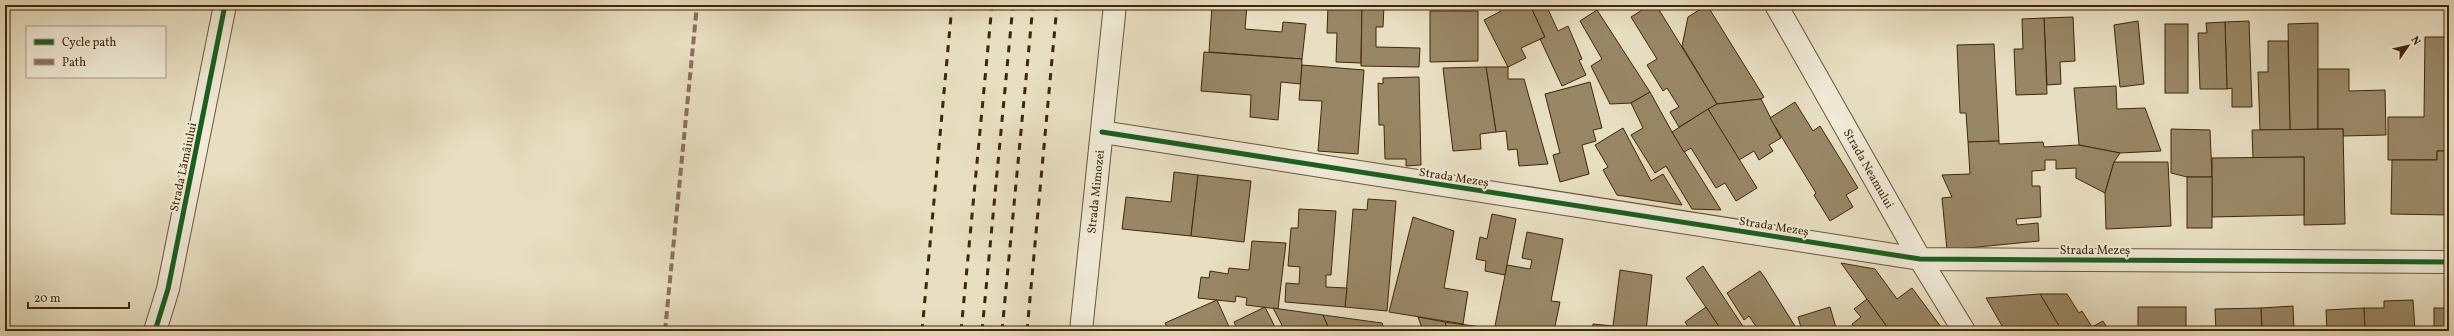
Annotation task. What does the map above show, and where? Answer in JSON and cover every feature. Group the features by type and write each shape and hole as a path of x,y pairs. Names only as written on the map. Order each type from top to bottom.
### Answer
{"street":[{"name":"Strada Lămâiului","path":"156,331 168,289 225,5"},
{"name":"Strada Mimozei","path":"1081,331 1115,5"},
{"name":"Strada Neamului","path":"1776,5 1920,259 1964,331"},
{"name":"Strada Mezeș","path":"1102,132 1920,259 2449,262"}],"building":[{"path":"1212,5 1247,5 1245,29 1282,32 1283,22 1306,24 1302,59 1209,52"},
{"path":"1328,5 1362,5 1361,63 1336,62 1337,33 1327,33"},
{"path":"1362,5 1384,5 1383,27 1376,27 1376,47 1420,48 1419,67 1361,66"},
{"path":"1498,5 1530,5 1545,37 1521,48 1526,58 1508,67 1484,20 1501,11"},
{"path":"1530,5 1546,5 1558,31 1568,26 1582,59 1579,60 1586,75 1562,86 1540,39 1545,37"},
{"path":"1650,5 1656,5 1717,104 1679,127 1670,112 1679,107 1667,88 1663,91 1647,65 1657,59 1631,17"},
{"path":"1707,5 1764,97 1761,99 1717,104 1682,46 1688,17"},
{"path":"1597,10 1650,92 1631,103 1610,104 1591,66 1602,59 1580,21"},
{"path":"1430,11 1478,11 1478,61 1430,62"},
{"path":"2073,17 2075,61 2060,62 2061,84 2047,85 2044,18"},
{"path":"2044,18 2047,94 2016,95 2014,49 2023,49 2022,19"},
{"path":"2138,21 2144,84 2120,87 2114,25"},
{"path":"2249,21 2252,107 2232,107 2232,88 2227,89 2225,22"},
{"path":"2225,22 2227,89 2200,89 2198,33 2207,33 2206,23"},
{"path":"2318,23 2318,129 2290,130 2288,24"},
{"path":"2165,24 2188,24 2188,93 2165,93"},
{"path":"2425,37 2449,37 2449,151 2437,151 2437,160 2388,160 2388,117 2424,117"},
{"path":"2268,41 2288,41 2290,130 2260,130 2258,72 2268,72"},
{"path":"1994,44 1999,141 1968,142 1966,113 1960,113 1957,45"},
{"path":"1204,52 1302,59 1301,84 1281,82 1278,120 1250,117 1251,95 1201,91"},
{"path":"1302,65 1364,70 1358,154 1318,151 1322,101 1299,100"},
{"path":"1486,67 1508,67 1508,79 1524,79 1548,164 1519,166 1517,149 1508,150 1506,131 1496,132"},
{"path":"1486,67 1496,132 1480,134 1481,149 1453,151 1443,68"},
{"path":"2318,69 2349,69 2349,91 2385,90 2386,135 2343,136 2343,129 2318,129"},
{"path":"1419,77 1421,165 1406,166 1406,159 1385,159 1384,125 1379,125 1378,83 1383,84 1383,78"},
{"path":"1590,82 1602,128 1593,130 1596,141 1582,145 1589,174 1560,182 1553,155 1560,153 1545,94"},
{"path":"2116,86 2117,109 2145,108 2161,151 2120,153 2079,145 2074,88"},
{"path":"1650,92 1672,132 1721,210 1692,209 1666,166 1655,173 1631,135 1643,128 1631,103"},
{"path":"1761,99 1781,138 1769,145 1773,151 1759,160 1754,151 1739,160 1708,109 1717,104"},
{"path":"1795,102 1813,131 1820,126 1858,188 1846,195 1853,207 1830,221 1814,195 1816,193 1770,118"},
{"path":"1708,109 1757,188 1736,201 1725,183 1716,188 1691,148 1684,152 1672,132"},
{"path":"1623,128 1651,181 1663,174 1682,205 1617,195 1603,170 1608,167 1595,145"},
{"path":"2171,129 2210,130 2212,177 2187,177 2171,173"},
{"path":"2343,129 2345,224 2304,225 2304,157 2253,158 2252,130"},
{"path":"1999,141 1999,144 2043,142 2044,147 2079,145 2120,153 2114,162 2105,193 2076,178 2076,168 2056,169 2056,160 2045,160 2045,170 2032,171 2032,186 2040,186 2041,217 2016,219 2017,225 2038,223 2039,241 1947,250 1942,198 1952,197 1942,175 1970,174 1968,142"},
{"path":"2437,151 2449,151 2449,215 2391,214 2392,160 2437,160"},
{"path":"2304,157 2304,215 2212,217 2212,158"},
{"path":"2114,162 2168,162 2171,226 2106,229 2105,193"},
{"path":"1174,172 1198,175 1191,236 1122,229 1126,197 1171,202"},
{"path":"1198,175 1251,181 1244,242 1191,236"},
{"path":"2187,177 2212,177 2212,228 2187,228"},
{"path":"1368,199 1396,201 1387,311 1345,307 1353,209 1367,210"},
{"path":"1299,209 1336,211 1331,275 1326,275 1326,287 1347,288 1345,307 1285,302 1286,283 1299,284 1300,267 1288,266 1291,228 1298,228"},
{"path":"1492,214 1516,219 1505,275 1485,271 1486,261 1476,259 1480,237 1487,239"},
{"path":"1413,217 1454,231 1444,288 1468,292 1463,324 1389,312"},
{"path":"1527,232 1563,239 1551,301 1560,302 1554,331 1521,331 1495,326 1507,265 1530,269 1532,260 1522,258"},
{"path":"1252,241 1286,243 1278,309 1246,305 1247,298 1236,296 1235,302 1198,298 1201,277 1209,278 1210,271 1228,274 1229,268 1249,270"},
{"path":"1841,263 1875,269 1897,299 1912,288 1944,331 1890,331"},
{"path":"1703,266 1746,331 1722,331 1686,278"},
{"path":"1620,270 1652,275 1646,331 1592,331 1593,324 1613,326"},
{"path":"1760,271 1798,331 1759,331 1749,316 1744,320 1727,293"},
{"path":"2040,294 2067,294 2079,313 2082,311 2092,327 2103,321 2109,331 2062,331"},
{"path":"2040,294 2062,331 2028,331 2027,329 2023,331 2005,331 1986,298"},
{"path":"1867,299 1890,331 1856,331 1852,324 1861,317 1854,309"},
{"path":"1217,300 1231,331 1169,331 1165,323"},
{"path":"2413,300 2415,331 2365,331 2364,308 2384,308 2384,301"},
{"path":"2293,306 2294,331 2262,331 2261,308"},
{"path":"1265,307 1277,331 1238,331 1234,322"},
{"path":"1706,307 1722,331 1691,331 1685,322"},
{"path":"1830,307 1837,331 1802,331 1798,317"},
{"path":"2138,307 2186,307 2186,331 2138,331"},
{"path":"1273,308 1323,315 1330,331 1285,331"},
{"path":"2261,308 2262,331 2216,331 2215,309"},
{"path":"2364,308 2365,331 2327,331 2326,310"},
{"path":"2434,308 2449,308 2449,331 2434,331"},
{"path":"1323,315 1382,323 1385,331 1330,331"},
{"path":"1418,317 1445,322 1448,331 1423,331"},
{"path":"1445,322 1481,327 1482,331 1448,331"},
{"path":"1500,327 1521,331 1499,331"}],"railway":[{"path":"922,331 952,5"},
{"path":"961,331 992,5"},
{"path":"982,331 1013,5"},
{"path":"1002,331 1033,5"},
{"path":"1027,331 1057,5"}],"marked path":[{"path":"665,331 697,5"}],"cycle path":[{"path":"155,331 168,289 225,5"},
{"path":"1102,132 1920,259 2449,262"}]}
